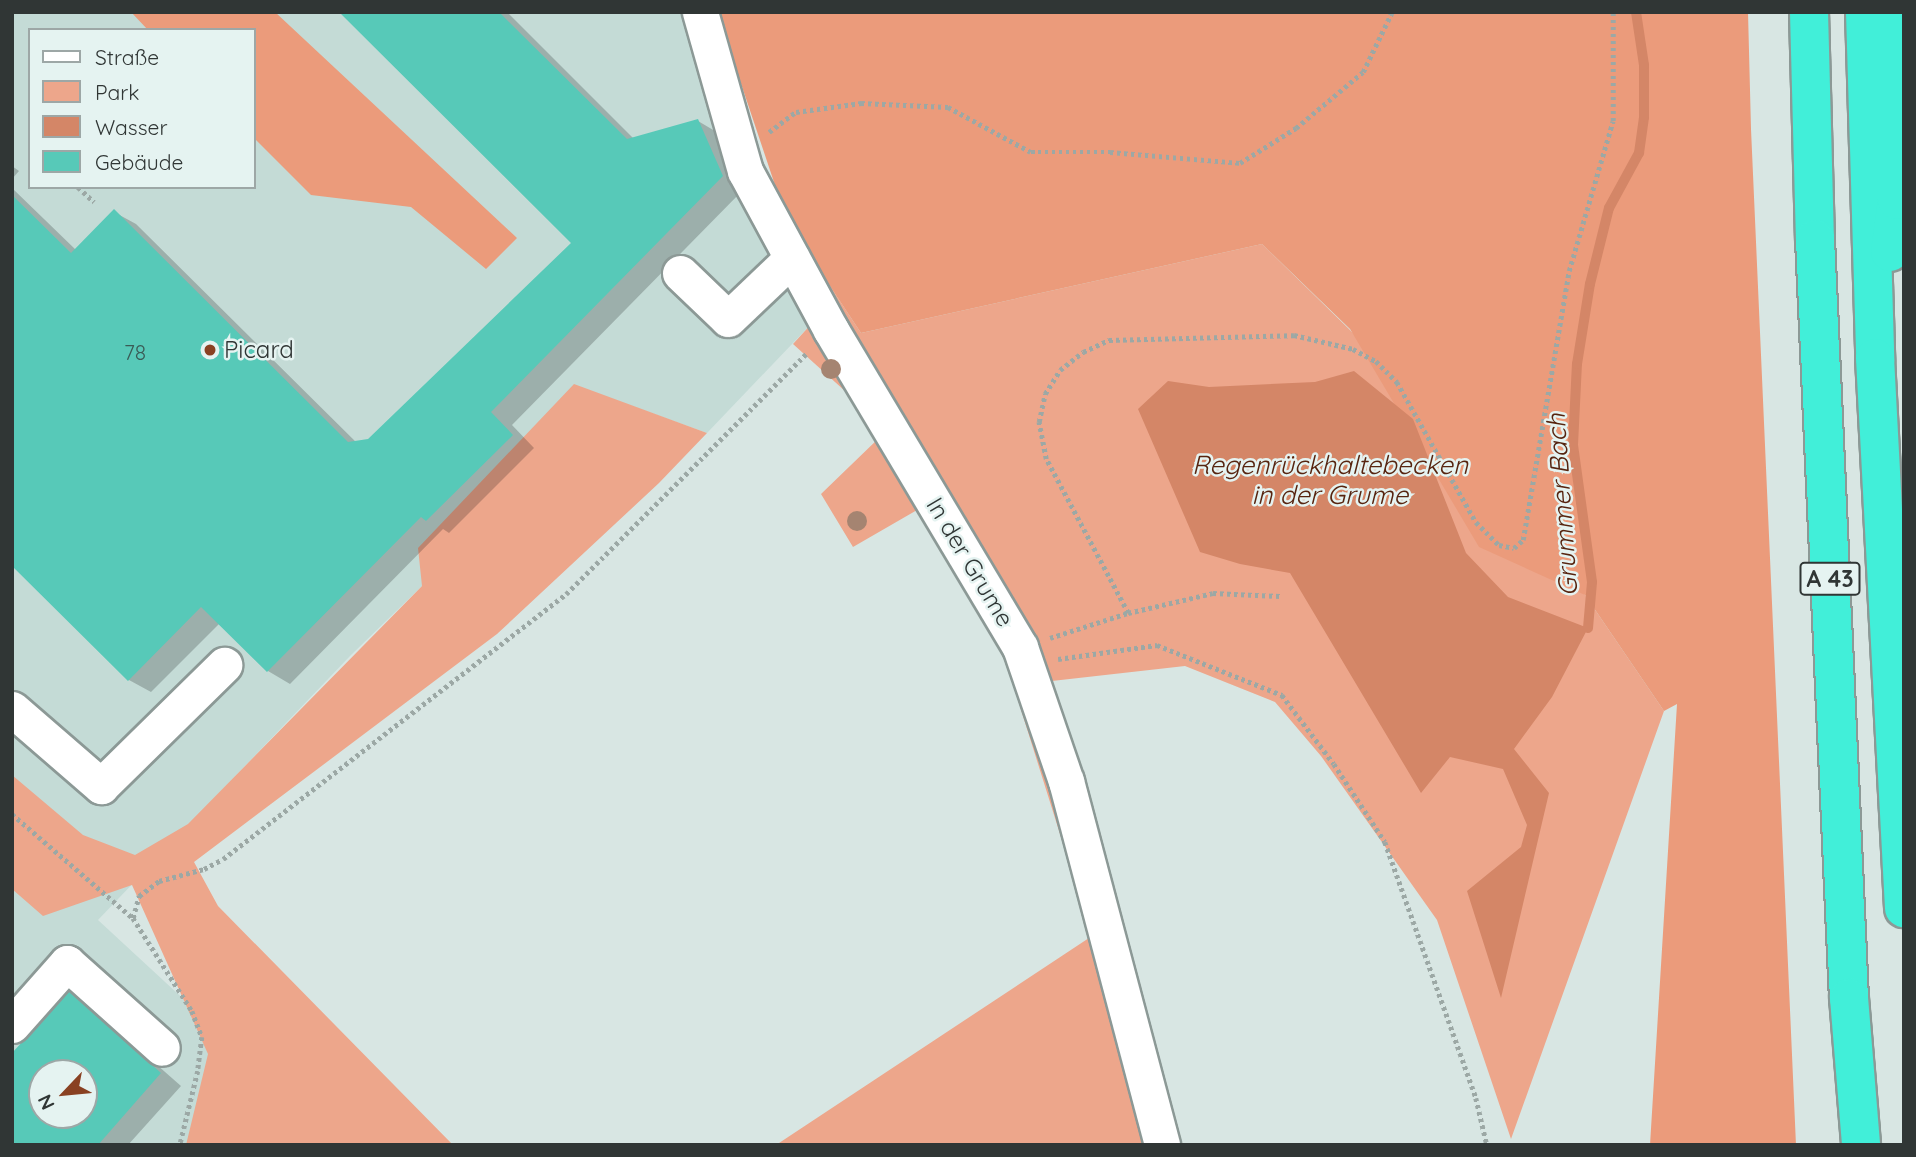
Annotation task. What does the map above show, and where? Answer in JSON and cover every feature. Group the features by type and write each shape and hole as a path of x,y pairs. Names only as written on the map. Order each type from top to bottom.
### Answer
{"highway":[{"name":"A 43","path":"1809,12 1816,267 1849,985 1861,1145"},
{"name":"A 43","path":"1865,12 1875,358 1904,908"},
{"path":"1875,358 1897,200 1897,12"}],"lane":[{"name":"In der Grume","path":"700,12 746,171 831,330 1023,655 1066,781 1162,1145"},
{"path":"680,273 728,319 792,257"},
{"path":"12,709 101,786 224,665"},
{"path":"12,1025 67,963 162,1048"}],"path":[{"path":"746,171 753,145 796,112 860,103 948,107 1031,152 1110,152 1240,163 1296,128 1363,72 1392,12"},
{"path":"1128,613 1046,460 1039,422 1045,394 1060,370 1083,352 1109,340 1294,335 1353,349 1376,361 1397,382 1476,522 1499,545 1514,548 1523,540 1569,271 1613,121 1613,12"},
{"path":"80,189 94,202"},
{"path":"133,918 139,896 159,881 204,869 223,859 566,594 831,330"},
{"path":"1023,655 1128,613 1213,593 1280,596"},
{"path":"1023,655 1157,645 1282,695 1334,764 1385,842 1476,1098 1487,1145"},
{"path":"12,814 133,918 163,962"}],"shaded area":[{"path":"12,12 687,12 814,321 707,433 574,385 540,424 422,586 350,656 98,920 283,1091 335,1145 12,1145"},
{"path":"131,12 275,12 517,238 486,269 411,207 311,195 256,140 256,28 146,28"},
{"path":"717,12 1748,12 1796,1145 1650,1145 1677,704 1664,711 1585,595 1479,547 1350,329 1262,244 861,333 787,221"}],"green space":[{"path":"787,221 861,333 1262,244 1350,330 1585,595 1664,711 1511,1139 1437,920 1321,756 1275,702 1185,666 1043,682 1170,1145 776,1145 1092,936 1007,665 924,506 853,547 821,494 880,437 856,401 793,344 814,321"},
{"path":"574,384 707,433 659,483 497,634 194,862 218,906 453,1145 186,1145 208,1054 132,885 43,916 12,889 12,775 83,835 135,855 188,824 422,586 418,548"}],"water":[{"name":"Regenrückhaltebecken in der Grume","path":"1354,371 1413,419 1466,553 1508,597 1588,628 1552,697 1514,749 1549,793 1501,998 1467,891 1521,847 1527,825 1503,769 1450,757 1421,793 1290,573 1240,564 1200,552 1138,409 1168,381 1209,387 1315,382"}],"building":[{"path":"339,12 499,12 627,139 698,119 723,176 491,412 513,435 426,521 421,517 267,672 201,607 128,681 12,566 12,195 71,253 114,209 348,442 368,439 571,243"},
{"path":"69,991 161,1073 98,1145 12,1145 12,1053"}],"waterway":[{"name":"Grummer Bach","path":"1588,628 1592,582 1573,445 1577,364 1590,284 1609,208 1639,153 1644,117 1644,65 1636,12"}],"place":[{"name":"Picard","path":"210,350"}]}
